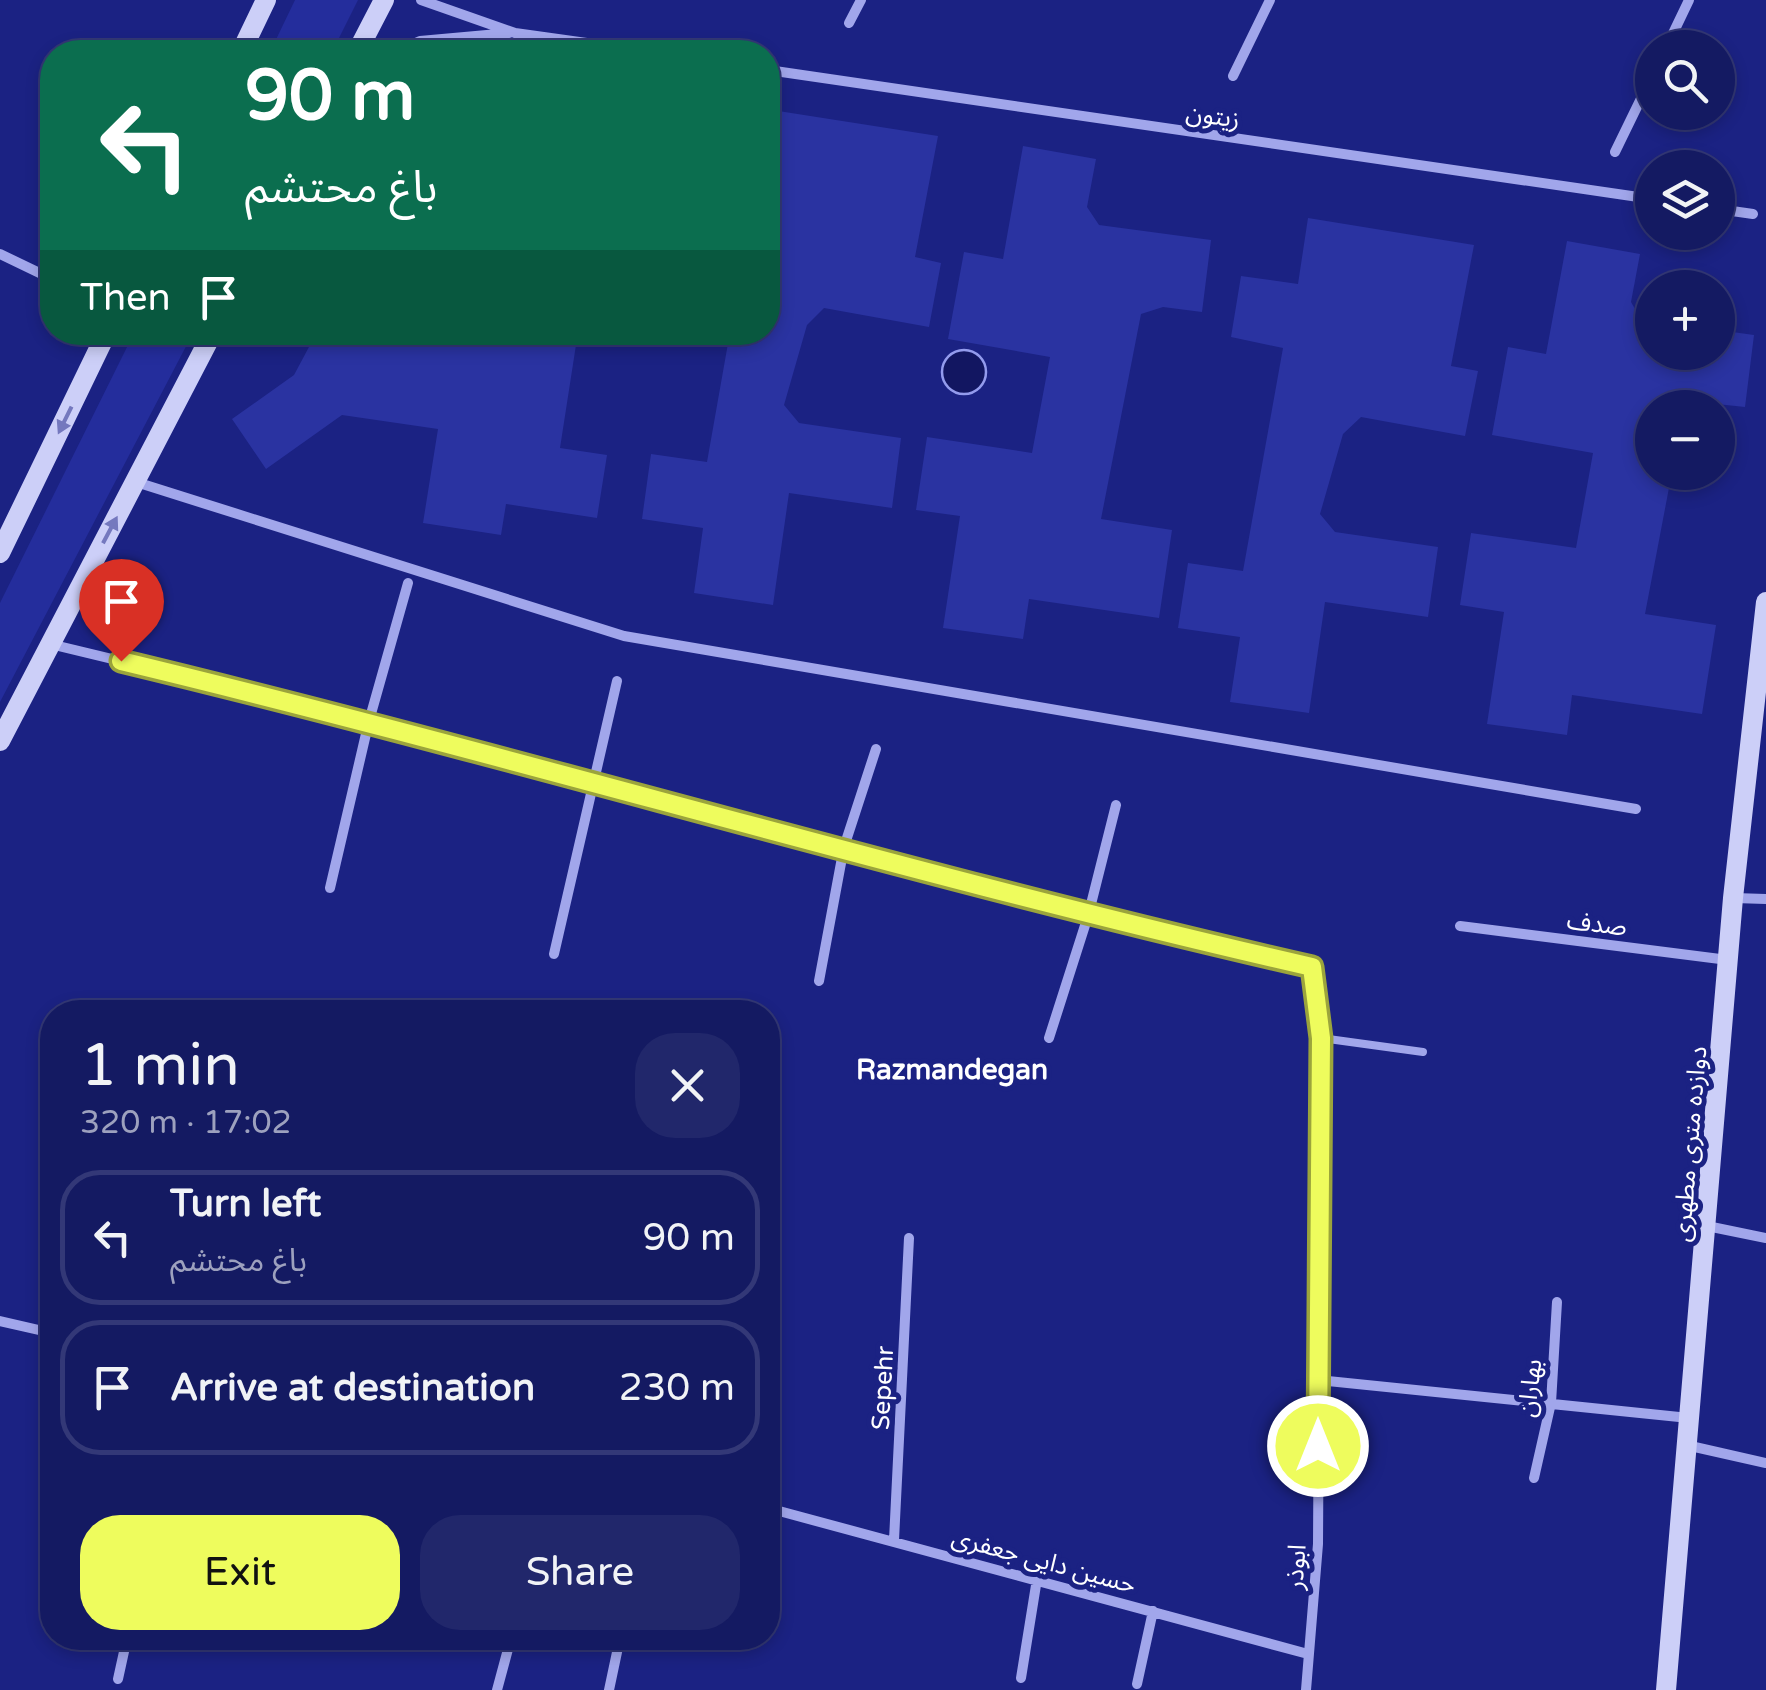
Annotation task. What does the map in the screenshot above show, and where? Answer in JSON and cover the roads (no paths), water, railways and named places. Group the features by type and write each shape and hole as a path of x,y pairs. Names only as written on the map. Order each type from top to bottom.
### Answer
{"street":[{"path":"247,40 266,0"},
{"path":"363,40 384,0"},
{"path":"421,0 515,32 570,40"},
{"path":"848,23 860,0"},
{"path":"1233,76 1270,0"},
{"path":"1675,30 1689,0"},
{"path":"431,40 515,32"},
{"name":"زیتون","path":"780,72 1635,197"},
{"path":"1616,152 1635,112"},
{"path":"1735,211 1753,214"},
{"path":"0,254 40,274"},
{"path":"0,553 102,345"},
{"path":"0,740 206,345"},
{"path":"135,482 624,636 1636,808"},
{"path":"330,888 369,720 408,583"},
{"name":"دوازده متری مطهری","path":"1666,1690 1733,898 1766,602"},
{"path":"50,644 369,720 594,786 844,848 1088,916"},
{"path":"554,954 618,681"},
{"path":"818,981 844,848 876,750"},
{"path":"1050,1038 1088,916 1116,805"},
{"path":"1733,898 1766,899"},
{"name":"ابوذر","path":"1088,916 1312,967 1321,1038 1318,1544 1306,1690"},
{"name":"صدف","path":"1460,926 1729,960"},
{"path":"1707,1226 1766,1238"},
{"name":"Sepehr","path":"894,1540 909,1238"},
{"name":"بهاران","path":"1534,1478 1551,1403 1557,1302"},
{"path":"0,1321 40,1330"},
{"path":"1318,1380 1689,1418"},
{"path":"1685,1445 1766,1463"},
{"name":"حسین دایی جعفری","path":"780,1511 1308,1654"},
{"path":"1021,1678 1037,1579"},
{"path":"1137,1684 1153,1611"},
{"path":"118,1679 124,1650"},
{"path":"498,1690 508,1650"},
{"path":"609,1690 617,1650"}],"lane":[{"path":"1321,1038 1423,1052"}],"district":[{"name":"Razmandegan","path":"952,1069"}]}
